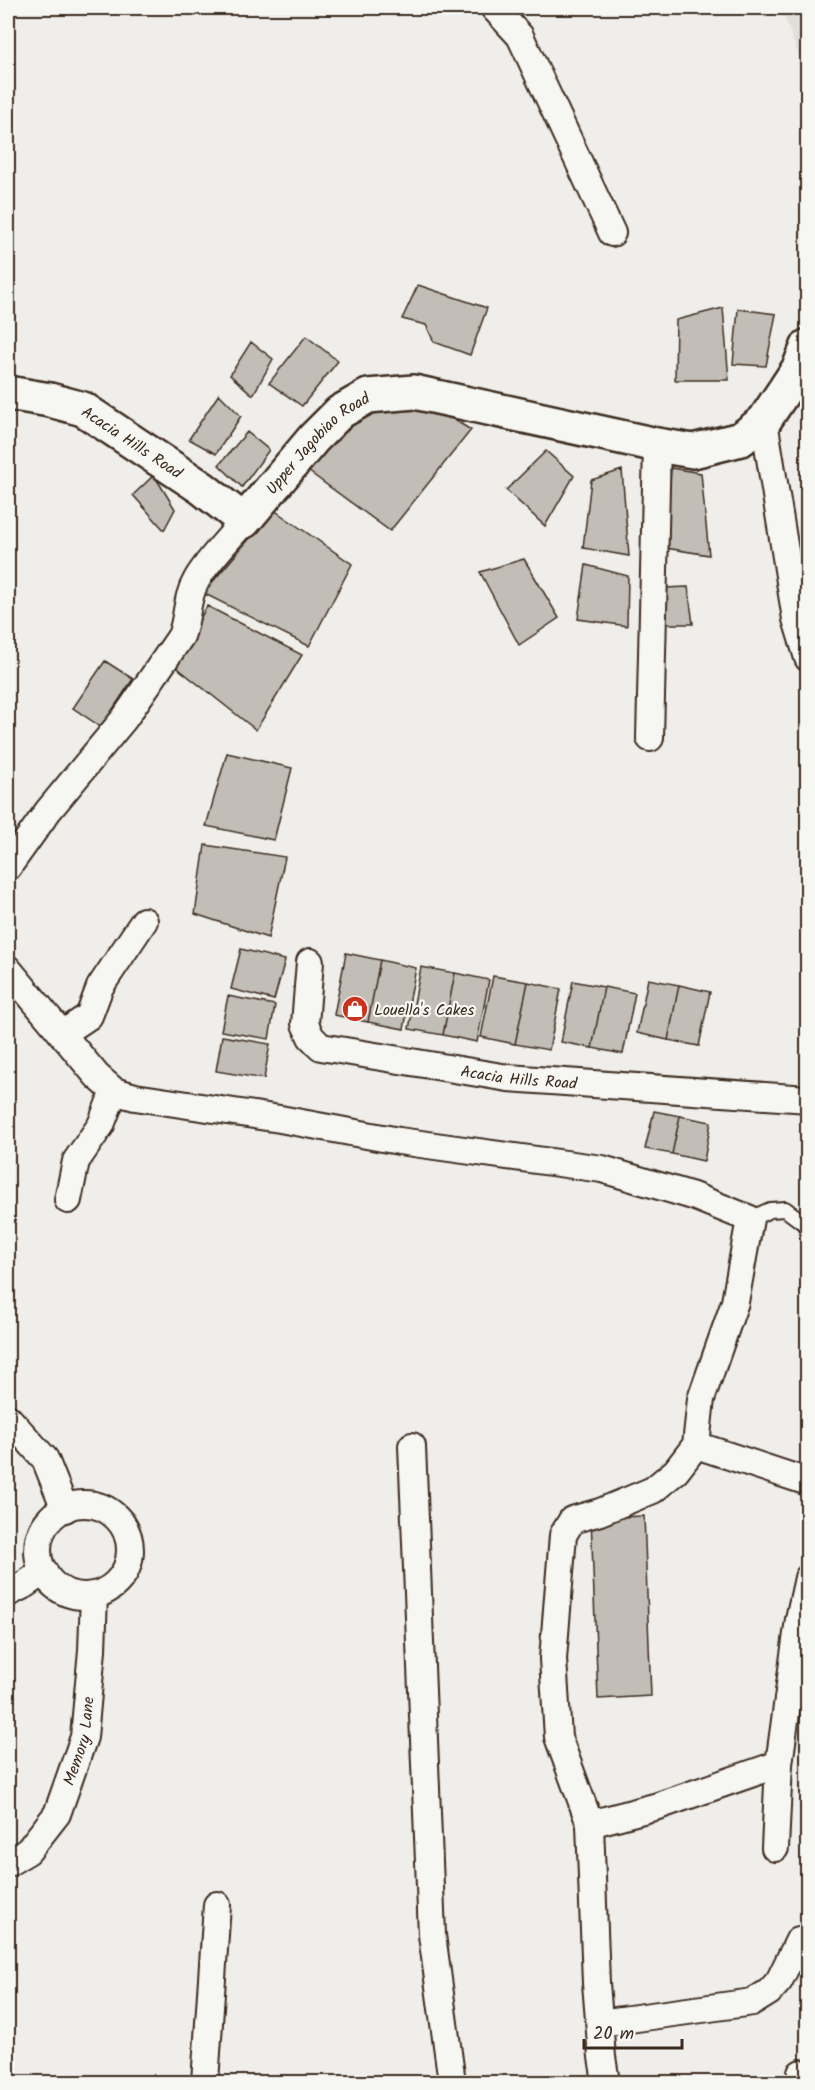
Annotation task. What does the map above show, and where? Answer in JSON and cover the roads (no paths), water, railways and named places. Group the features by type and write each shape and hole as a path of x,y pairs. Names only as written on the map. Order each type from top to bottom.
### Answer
{"street":[{"path":"494,8 520,36 612,233"},
{"name":"Upper Jagobiao Road","path":"8,867 48,811 124,719 181,636 196,581 314,438 340,412 368,396 414,392 693,451 741,439 764,421 800,368 807,346"},
{"name":"Acacia Hills Road","path":"8,393 50,400 83,409 202,488 244,521"},
{"path":"764,421 796,619 807,658"},
{"path":"650,738 657,445"},
{"path":"62,1034 88,1016 100,987 144,921"},
{"name":"Acacia Hills Road","path":"310,962 305,1024 311,1037 321,1047 508,1078 807,1099"},
{"path":"8,969 97,1076 114,1091 135,1097 399,1140 602,1169 693,1196 750,1219 735,1302 701,1400 696,1445 676,1471 653,1490 600,1512 572,1520 563,1535 553,1659 558,1737 590,1824 596,1983 606,2082"},
{"path":"68,1200 76,1161 100,1125 114,1091"},
{"path":"8,1418 45,1459 64,1509"},
{"path":"696,1445 807,1482"},
{"path":"412,1446 432,1935 452,2082"},
{"path":"76,1505 99,1506 119,1520 126,1530 130,1541 128,1565 115,1584 105,1591 84,1596 65,1591 56,1586 44,1571 39,1551 43,1531 56,1514 64,1509 76,1505"},
{"path":"8,1593 44,1571"},
{"path":"775,1848 778,1764 807,1578"},
{"name":"Memory Lane","path":"8,1863 28,1851 57,1814 84,1737 92,1650 93,1595"},
{"path":"590,1824 658,1806 778,1764"},
{"path":"205,2082 217,1905"},
{"path":"600,2024 753,2002 769,1992 779,1981 800,1940"}],"lane":[{"path":"750,1219 770,1210 785,1209 807,1226"}],"place":[{"name":"Louella's Cakes","path":"355,1009"}]}
